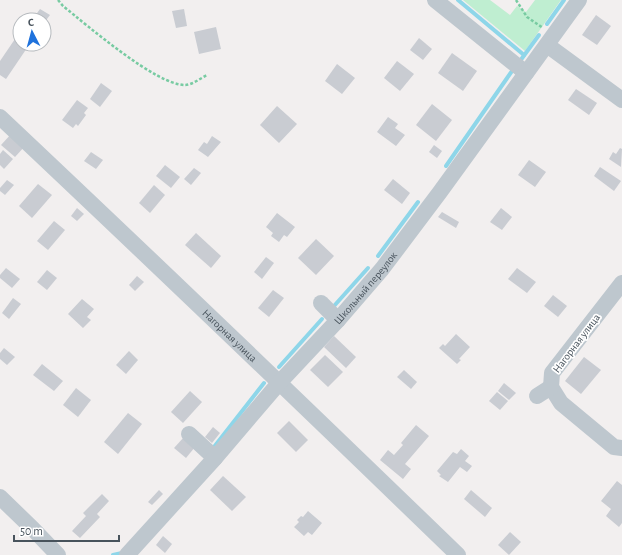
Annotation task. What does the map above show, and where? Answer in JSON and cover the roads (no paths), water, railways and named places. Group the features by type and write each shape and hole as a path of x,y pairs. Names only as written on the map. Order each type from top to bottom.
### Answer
{"street":[{"path":"435,0 526,73"},
{"name":"Школьный переулок","path":"127,555 215,458 279,383 338,320 387,262 580,0"},
{"path":"550,40 622,100"},
{"name":"Нагорная улица","path":"0,117 224,328 458,555"},
{"name":"Нагорная улица","path":"622,283 552,373 551,388 561,403 614,447 622,448"},
{"path":"321,303 338,320"},
{"path":"537,396 551,388"},
{"path":"189,434 215,458"},
{"path":"0,497 36,527 58,555"}],"waterway":[{"path":"458,0 524,55"},
{"path":"547,24 564,0"},
{"path":"520,61 539,35"},
{"path":"446,166 512,71"},
{"path":"378,256 418,202"},
{"path":"334,306 368,268"},
{"path":"279,367 322,319"},
{"path":"214,447 264,383"},
{"path":"113,555 124,551"}]}
